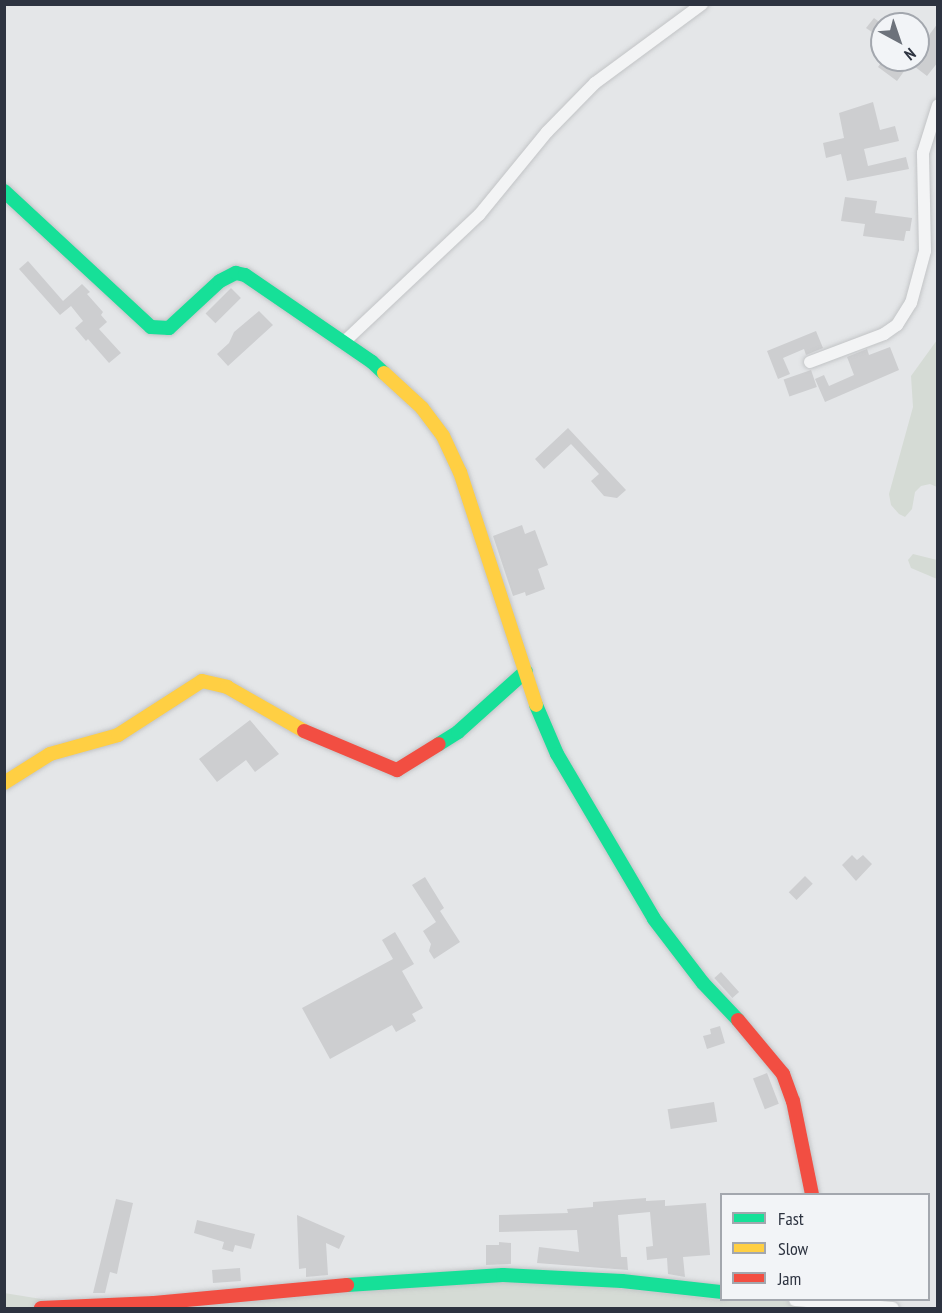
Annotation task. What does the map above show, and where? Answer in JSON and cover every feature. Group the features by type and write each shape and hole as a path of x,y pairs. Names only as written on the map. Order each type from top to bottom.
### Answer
{"street":[{"path":"343,343 479,214 547,132 595,82 702,4"},
{"path":"810,362 884,334 897,325 911,303 925,251 923,153 938,105"},
{"path":"4,191 151,327 162,330 177,324 220,281 236,273 245,275 372,362 401,386 422,408 443,436 460,472 541,719 557,754 654,919 703,983 758,1041 783,1074 793,1101 812,1193"},
{"path":"4,783 50,754 118,735 137,726 188,688 202,681 214,682 227,687 302,730 397,770 459,732 526,671"},
{"path":"41,1308 154,1303 353,1284 503,1275 622,1281 720,1292"},
{"path":"813,1303 893,1308"}],"shaded area":[{"path":"937,340 937,487 930,484 921,486 915,492 912,509 905,517 891,505 889,494 913,407 911,376"},
{"path":"913,554 937,560 937,579 911,568 908,560"},
{"path":"503,1275 720,1301 807,1301 893,1308 5,1308 4,1293 85,1306"}],"building":[{"path":"938,23 938,62 927,76 922,72 930,72 930,34"},
{"path":"885,72 904,72 897,81"},
{"path":"873,102 880,130 895,126 899,141 864,149 868,166 906,157 909,169 847,181 841,154 826,158 823,143 844,138 839,113"},
{"path":"845,197 877,201 875,213 912,218 910,231 906,231 904,241 863,236 865,224 841,221"},
{"path":"28,261 63,301 82,284 90,292 87,294 103,312 101,315 107,322 99,329 121,353 109,363 88,339 86,341 75,328 83,321 71,306 60,315 19,269"},
{"path":"231,288 241,298 215,323 206,313"},
{"path":"259,311 273,325 228,366 217,354 229,343 234,332"},
{"path":"816,331 823,348 806,355 804,349 783,358 790,374 778,379 767,351"},
{"path":"890,347 899,370 825,402 815,379 824,375 829,386 854,375 847,357 867,349 869,355"},
{"path":"811,370 817,387 789,396 784,379"},
{"path":"568,428 626,490 617,498 604,496 591,481 599,474 571,444 544,469 535,459"},
{"path":"522,525 525,534 535,530 548,565 538,569 545,589 526,596 525,592 513,596 493,536"},
{"path":"250,720 279,754 255,772 246,760 217,782 199,759"},
{"path":"852,855 857,860 863,855 872,864 856,881 842,865"},
{"path":"805,876 813,884 797,900 789,892"},
{"path":"425,877 444,908 440,911 460,942 434,959 429,951 431,944 423,931 436,922 412,885"},
{"path":"395,932 414,964 402,971 423,1008 412,1014 416,1021 396,1032 392,1025 330,1059 302,1008 393,959 382,940"},
{"path":"721,972 739,992 732,998 714,978"},
{"path":"720,1026 725,1043 707,1049 703,1036 711,1034 710,1029"},
{"path":"767,1073 779,1104 765,1109 753,1078"},
{"path":"714,1102 717,1122 671,1129 668,1109"},
{"path":"646,1198 646,1201 665,1200 665,1206 706,1203 710,1255 683,1257 685,1277 668,1274 667,1258 647,1260 646,1247 653,1246 650,1212 618,1215 621,1257 627,1257 628,1270 537,1263 539,1247 579,1252 577,1230 499,1232 499,1215 568,1213 567,1209 593,1207 593,1202"},
{"path":"116,1199 133,1203 117,1274 110,1272 105,1293 93,1293"},
{"path":"297,1215 345,1236 339,1249 326,1243 328,1275 306,1277 306,1268 299,1269"},
{"path":"197,1220 255,1234 251,1249 235,1245 233,1252 222,1249 224,1242 194,1233"},
{"path":"499,1242 511,1243 511,1264 486,1265 486,1245 499,1245"},
{"path":"240,1268 241,1281 213,1283 212,1270"}],"traffic: fast":[{"path":"4,191 151,327 169,328 220,281 236,273 245,275 372,362 384,373"},
{"path":"439,744 458,732 526,671"},
{"path":"536,705 557,754 654,919 703,983 738,1020"},
{"path":"347,1285 503,1275 622,1281 720,1292"}],"traffic: slow":[{"path":"384,373 422,408 443,436 460,472 536,705"},
{"path":"4,783 50,754 118,735 202,681 227,687 304,731"}],"traffic: jam":[{"path":"304,731 397,770 439,744"},
{"path":"738,1020 783,1074 793,1101 812,1193"},
{"path":"41,1308 154,1303 347,1285"}]}
